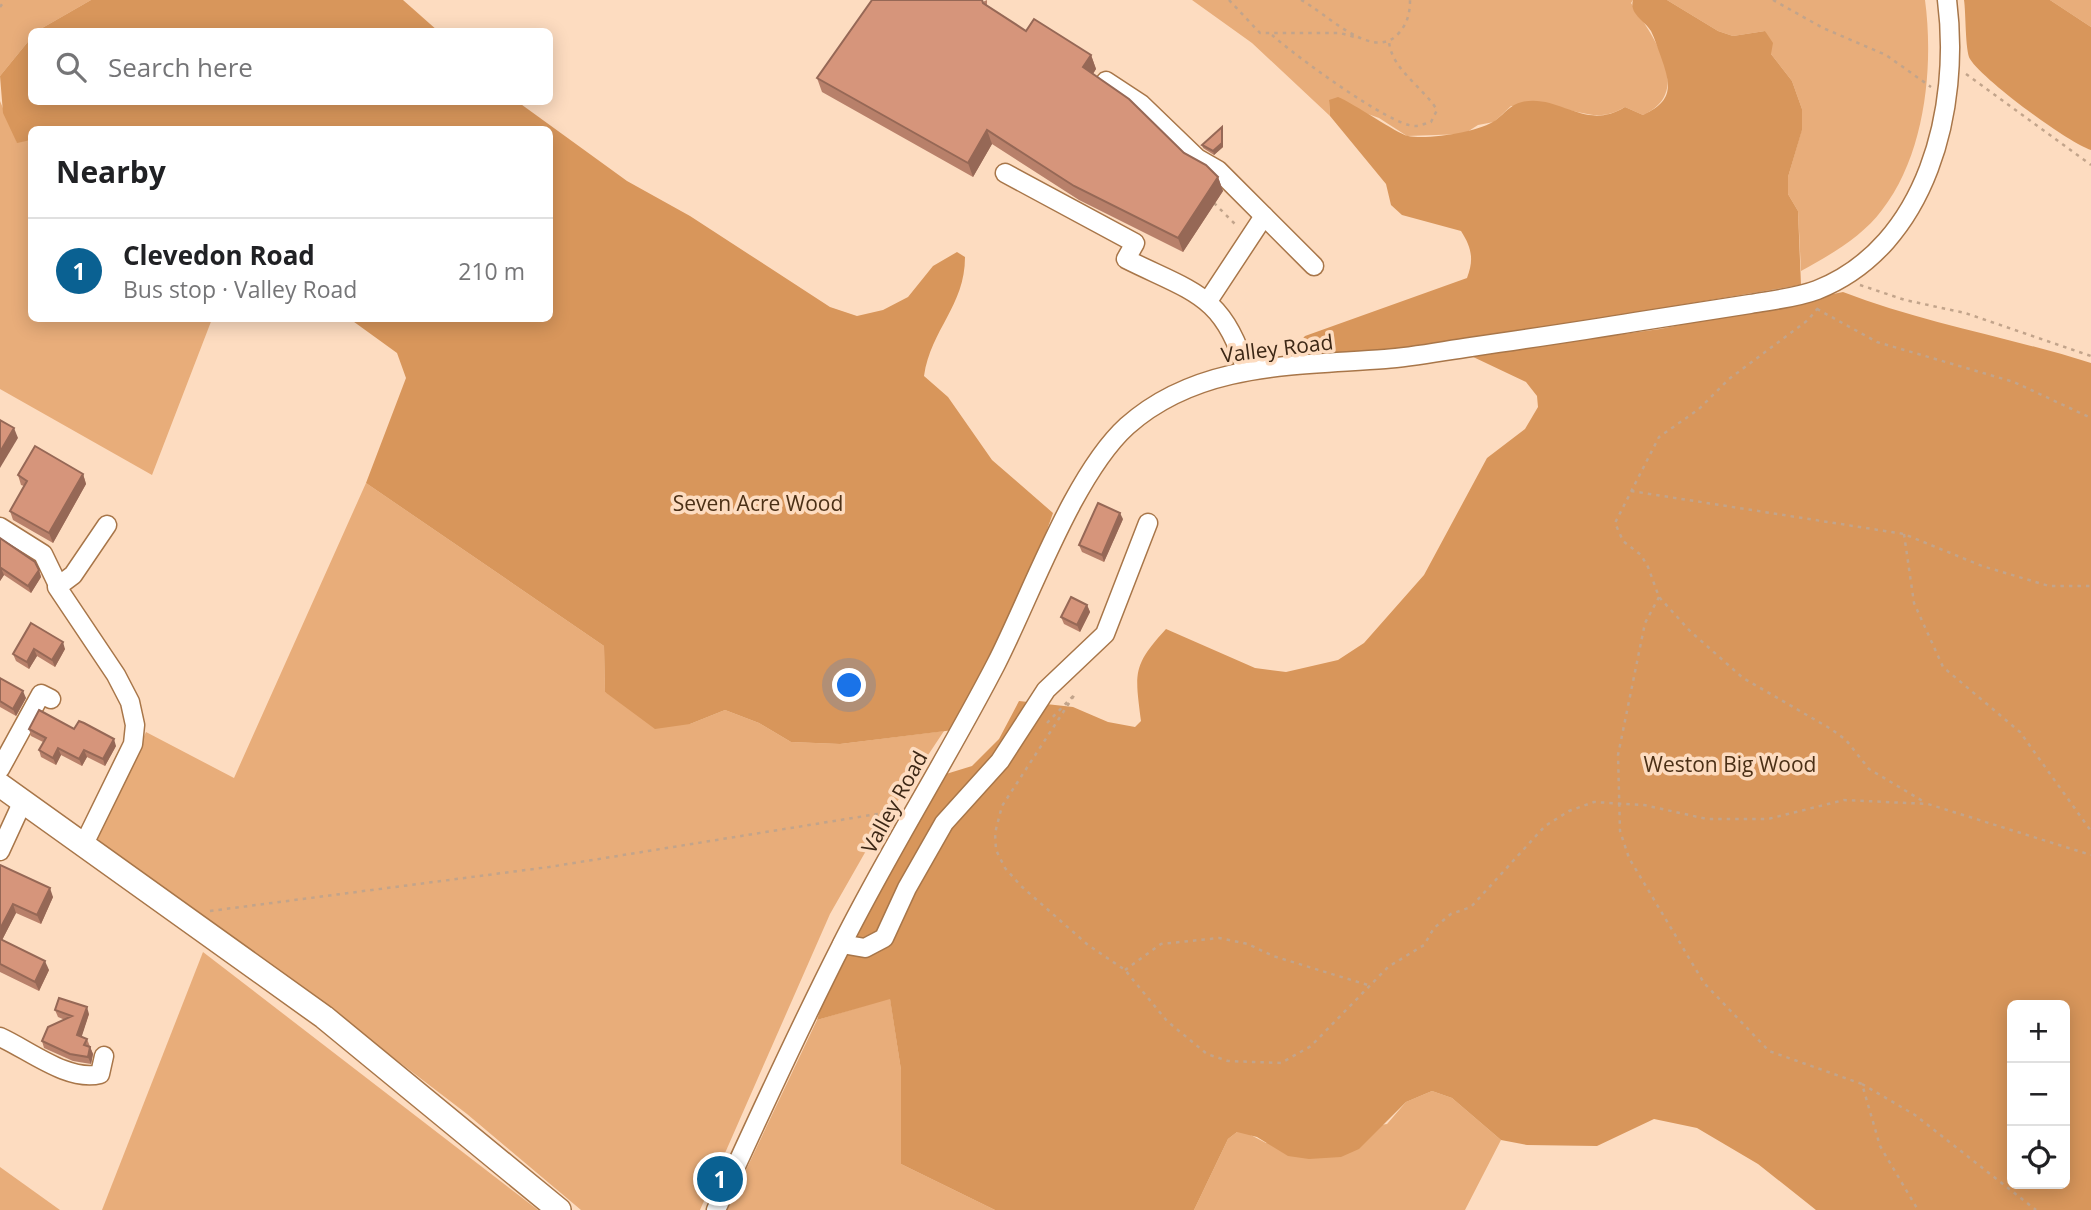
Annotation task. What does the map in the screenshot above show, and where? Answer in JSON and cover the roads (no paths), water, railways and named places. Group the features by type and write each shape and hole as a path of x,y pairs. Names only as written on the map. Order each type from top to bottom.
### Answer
{"main road":[{"path":"0,785 183,914 384,1064 559,1210"}],"street":[{"name":"Valley Road","path":"716,1210 842,944 969,717 1064,521 1110,445 1126,427 1172,394 1246,371 1297,364 1391,359 1797,296 1837,283 1878,247 1916,198 1938,142 1951,65 1947,0"},
{"path":"1106,81 1141,104 1197,158 1218,170 1314,266"},
{"path":"1005,173 1135,243 1126,259 1208,301 1234,334 1246,371"},
{"path":"1208,301 1264,216"},
{"path":"842,944 865,948 884,937 907,888 944,822 1000,761 1046,690 1105,634 1148,523"},
{"path":"58,585 73,575 107,526"},
{"path":"0,527 43,554 58,585 58,593 125,691 135,725 133,744 84,844"},
{"path":"0,769 41,694 51,699"},
{"path":"0,851 23,801"},
{"path":"0,1037 68,1071 89,1077 100,1074 104,1056"}],"place":[{"name":"Clevedon Road","path":"720,1179"}],"park label":[{"name":"Seven Acre Wood","path":"758,503"},
{"name":"Weston Big Wood","path":"1730,764"}]}
